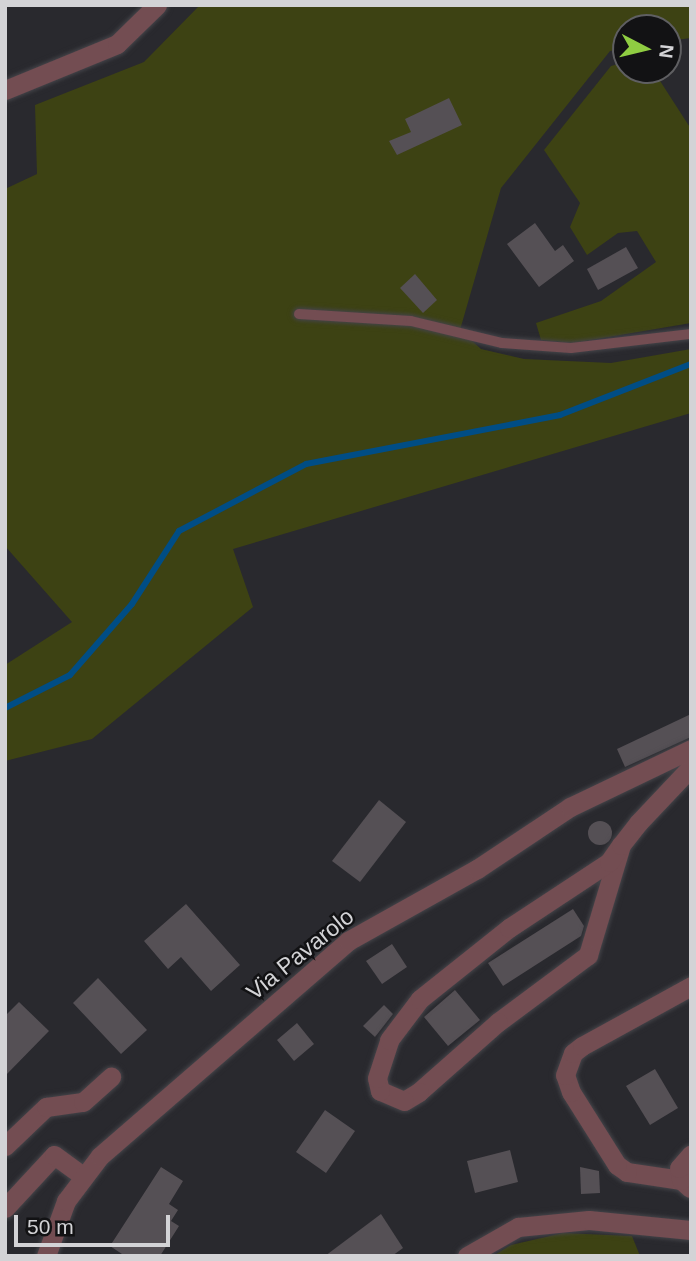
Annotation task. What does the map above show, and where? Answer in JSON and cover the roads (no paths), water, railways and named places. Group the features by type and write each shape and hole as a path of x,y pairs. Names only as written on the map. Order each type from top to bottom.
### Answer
{"street":[{"path":"5,90 117,44 157,5"},
{"name":"Via Pavarolo","path":"46,1256 66,1201 100,1156 348,941 477,869 570,807 691,748"},
{"path":"621,845 588,955 498,1022 404,1101 380,1091 377,1078 389,1040 421,999 509,928 609,862 621,845 691,767"},
{"path":"686,1184 627,1172 617,1165 571,1092 565,1075 573,1053 582,1046 691,986"},
{"path":"5,1146 46,1107 83,1102 111,1077"},
{"path":"686,1184 679,1168 691,1154"},
{"path":"5,1208 54,1155 83,1176"},
{"path":"467,1256 518,1227 589,1220 691,1230"}],"lane":[{"path":"299,314 411,321 502,343 571,348 691,334"}],"waterway":[{"path":"5,708 70,675 132,604 179,531 306,464 560,415 691,364"}]}
